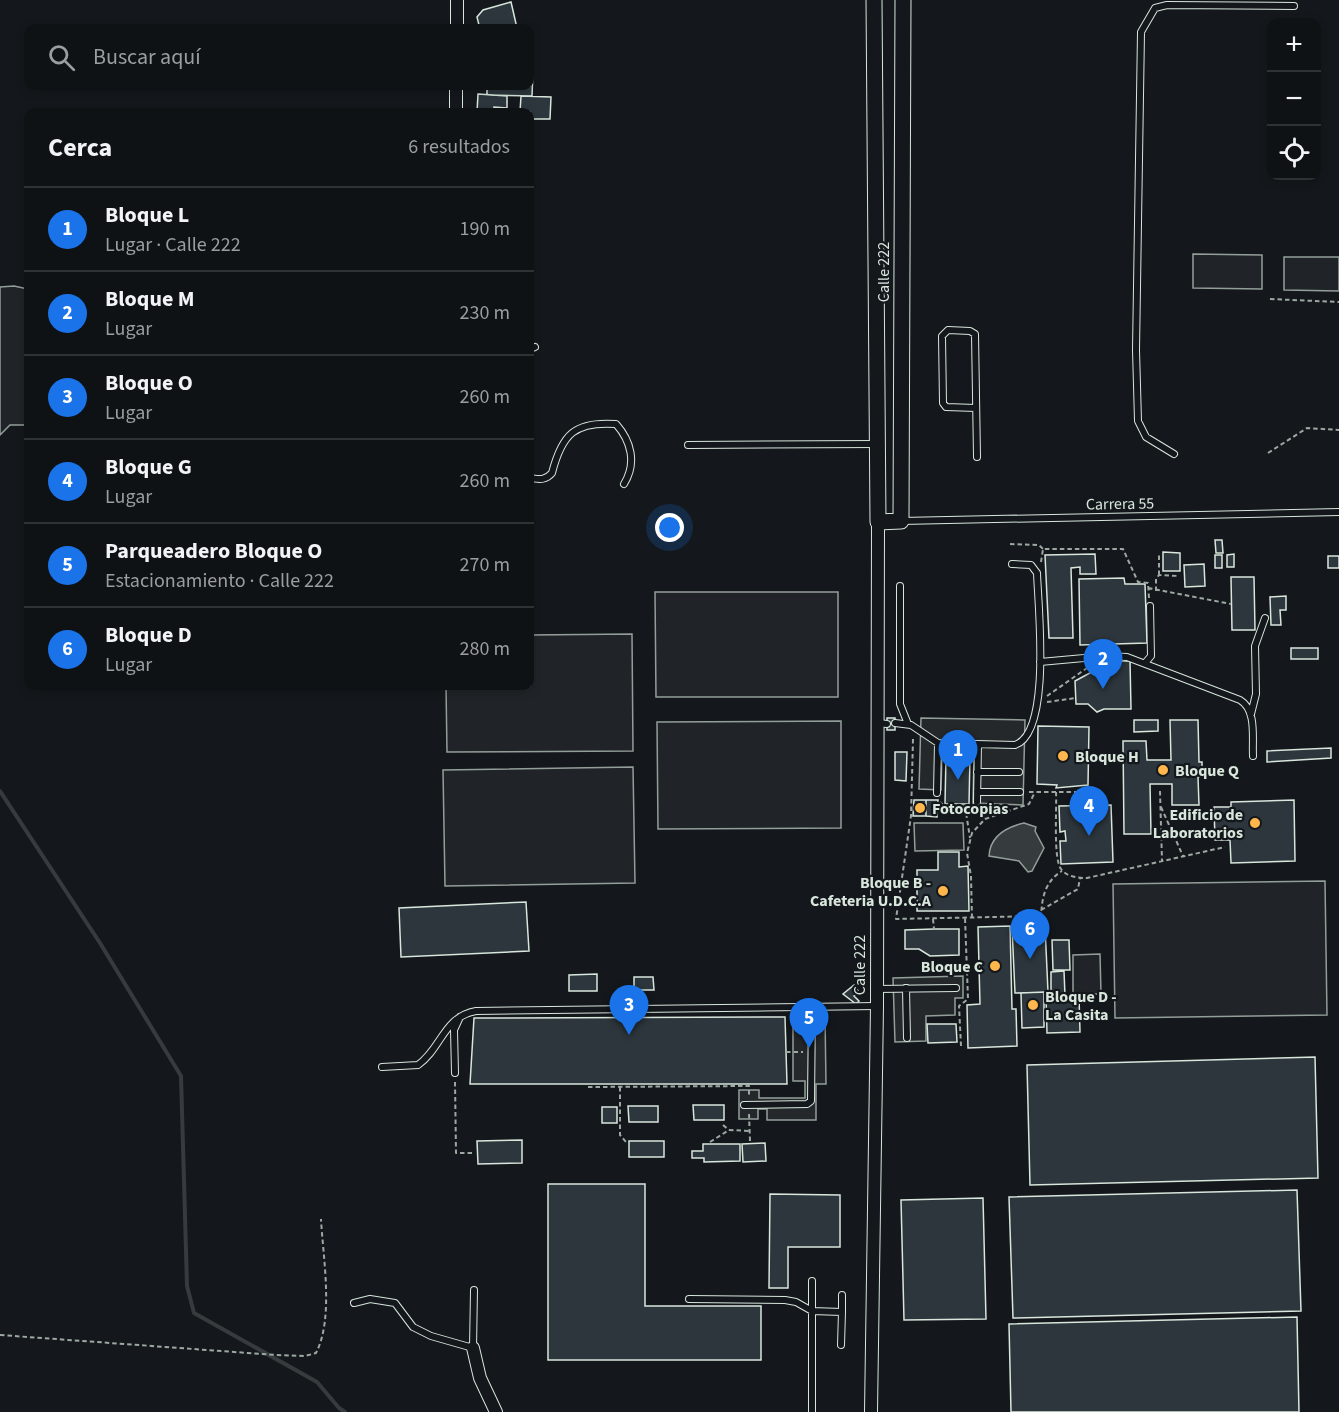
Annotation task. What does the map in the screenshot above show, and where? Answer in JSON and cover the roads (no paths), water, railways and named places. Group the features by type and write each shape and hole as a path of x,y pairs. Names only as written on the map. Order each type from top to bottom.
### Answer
{"street":[{"path":"457,0 457,24"},
{"name":"Calle 222","path":"872,1410 882,724 877,444 874,0"},
{"name":"Calle 222","path":"901,521 903,0"},
{"path":"456,90 456,108"},
{"path":"878,522 901,521"},
{"path":"473,1348 480,1378 496,1412"}],"lane":[{"path":"1174,454 1146,438 1138,421 1136,350 1141,32 1155,8 1167,5 1294,6"},
{"path":"976,408 946,407 943,403 942,336 948,330 970,330 975,334 977,457"},
{"path":"534,478 548,478 566,438 580,427 593,422 616,424 628,438 632,461 630,474 624,484"},
{"path":"688,445 877,444"},
{"name":"Carrera 55","path":"901,521 1339,512"},
{"path":"895,723 910,725 938,743 1015,745 1021,742 1037,710 1040,662 1035,568 1026,564 1012,564"},
{"path":"900,586 900,704 910,725"},
{"path":"1145,663 1150,656 1150,606"},
{"path":"1253,756 1251,714 1256,694 1255,646 1265,618"},
{"path":"1040,662 1106,656 1128,657 1239,700 1248,706 1251,714"},
{"path":"937,793 938,743"},
{"path":"977,802 978,745"},
{"path":"977,772 1019,772"},
{"path":"977,792 1020,792"},
{"path":"906,988 907,1038"},
{"path":"877,989 956,988"},
{"path":"382,1067 418,1065 449,1024 462,1015 476,1011 877,1006"},
{"path":"747,1105 809,1103 812,1007"},
{"path":"454,1073 454,1030 462,1015"},
{"path":"812,1281 812,1412"},
{"path":"354,1303 370,1299 395,1303 413,1326 431,1336 473,1348 474,1290"},
{"path":"841,1345 843,1295"},
{"path":"689,1299 785,1300 796,1302 812,1311 842,1312"}],"waterway":[{"path":"0,791 100,943 181,1076 187,1286 194,1313 317,1382 345,1412"}],"place":[{"name":"Bloque M","path":"1103,689"},
{"name":"Bloque H","path":"1063,756"},
{"name":"Bloque Q","path":"1163,770"},
{"name":"Bloque L","path":"958,780"},
{"name":"Fotocopias","path":"920,808"},
{"name":"Edificio de Laboratorios","path":"1255,823"},
{"name":"Bloque G","path":"1089,836"},
{"name":"Bloque B - Cafeteria U.D.C.A","path":"943,891"},
{"name":"Bloque D","path":"1030,959"},
{"name":"Bloque C","path":"995,966"},
{"name":"Bloque D - La Casita","path":"1033,1005"},
{"name":"Bloque O","path":"629,1035"},
{"name":"Parqueadero Bloque O","path":"809,1048"}]}
